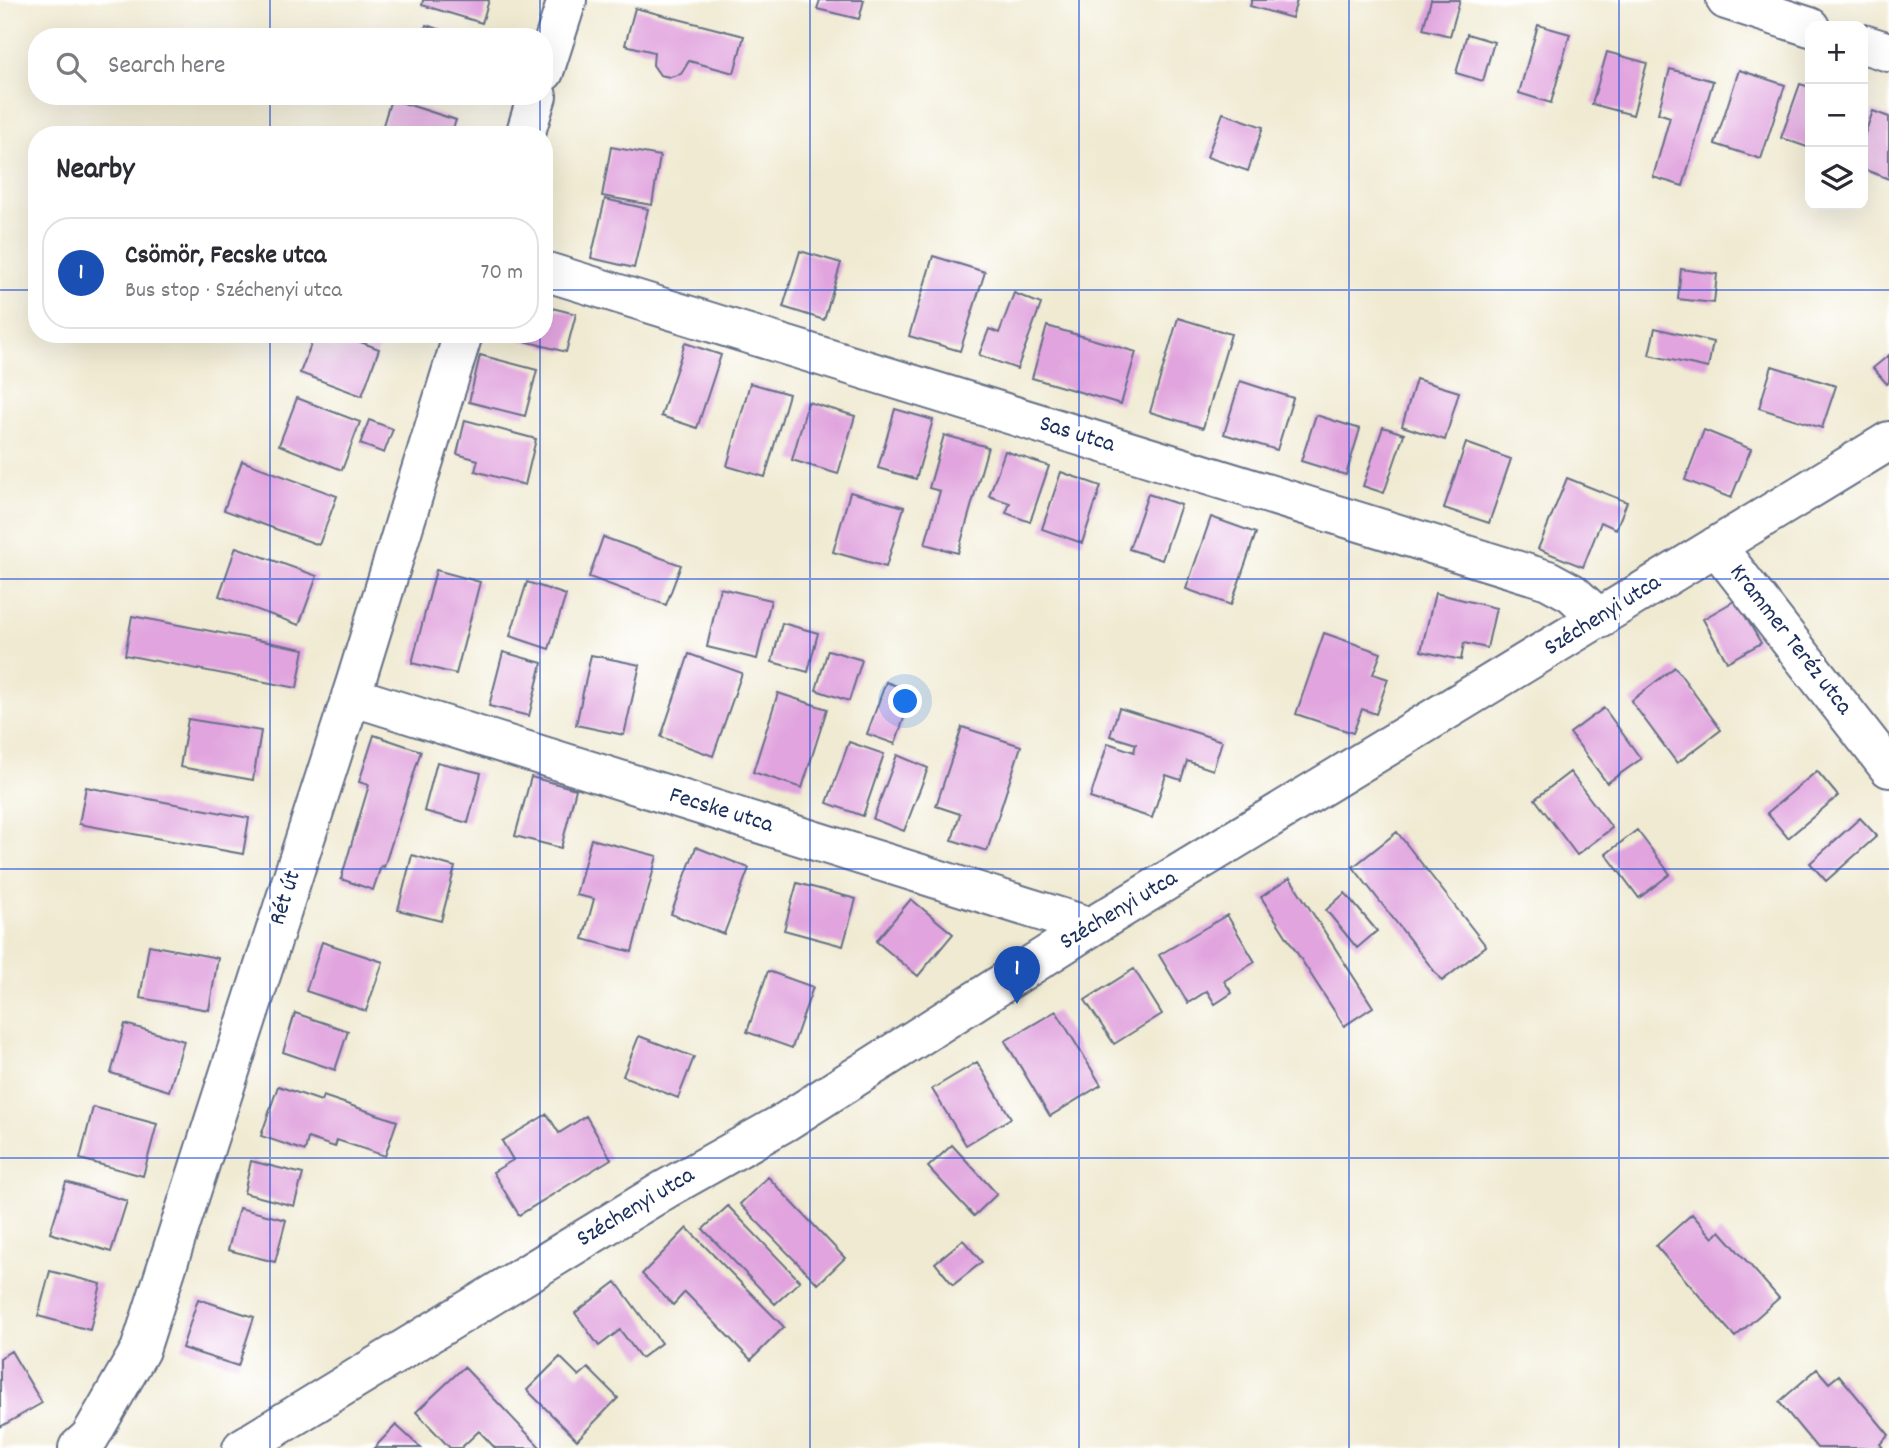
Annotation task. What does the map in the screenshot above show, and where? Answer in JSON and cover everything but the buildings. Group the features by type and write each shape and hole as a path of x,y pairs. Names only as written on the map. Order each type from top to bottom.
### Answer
{"street":[{"path":"553,44 567,0"},
{"path":"1734,1 1805,25"},
{"path":"1868,46 1889,52"},
{"path":"528,126 534,105"},
{"name":"Sas utca","path":"553,274 1548,580 1572,593 1600,619"},
{"name":"Rét út","path":"78,1448 90,1437 141,1350 351,696 460,343"},
{"name":"Széchenyi utca","path":"242,1448 666,1189 786,1122 1091,927 1600,619 1889,440"},
{"name":"Krammer Teréz utca","path":"1716,546 1889,768"},
{"name":"Fecske utca","path":"351,696 1091,927"}],"place":[{"name":"Csömör, Fecske utca","path":"1017,1004"}]}
